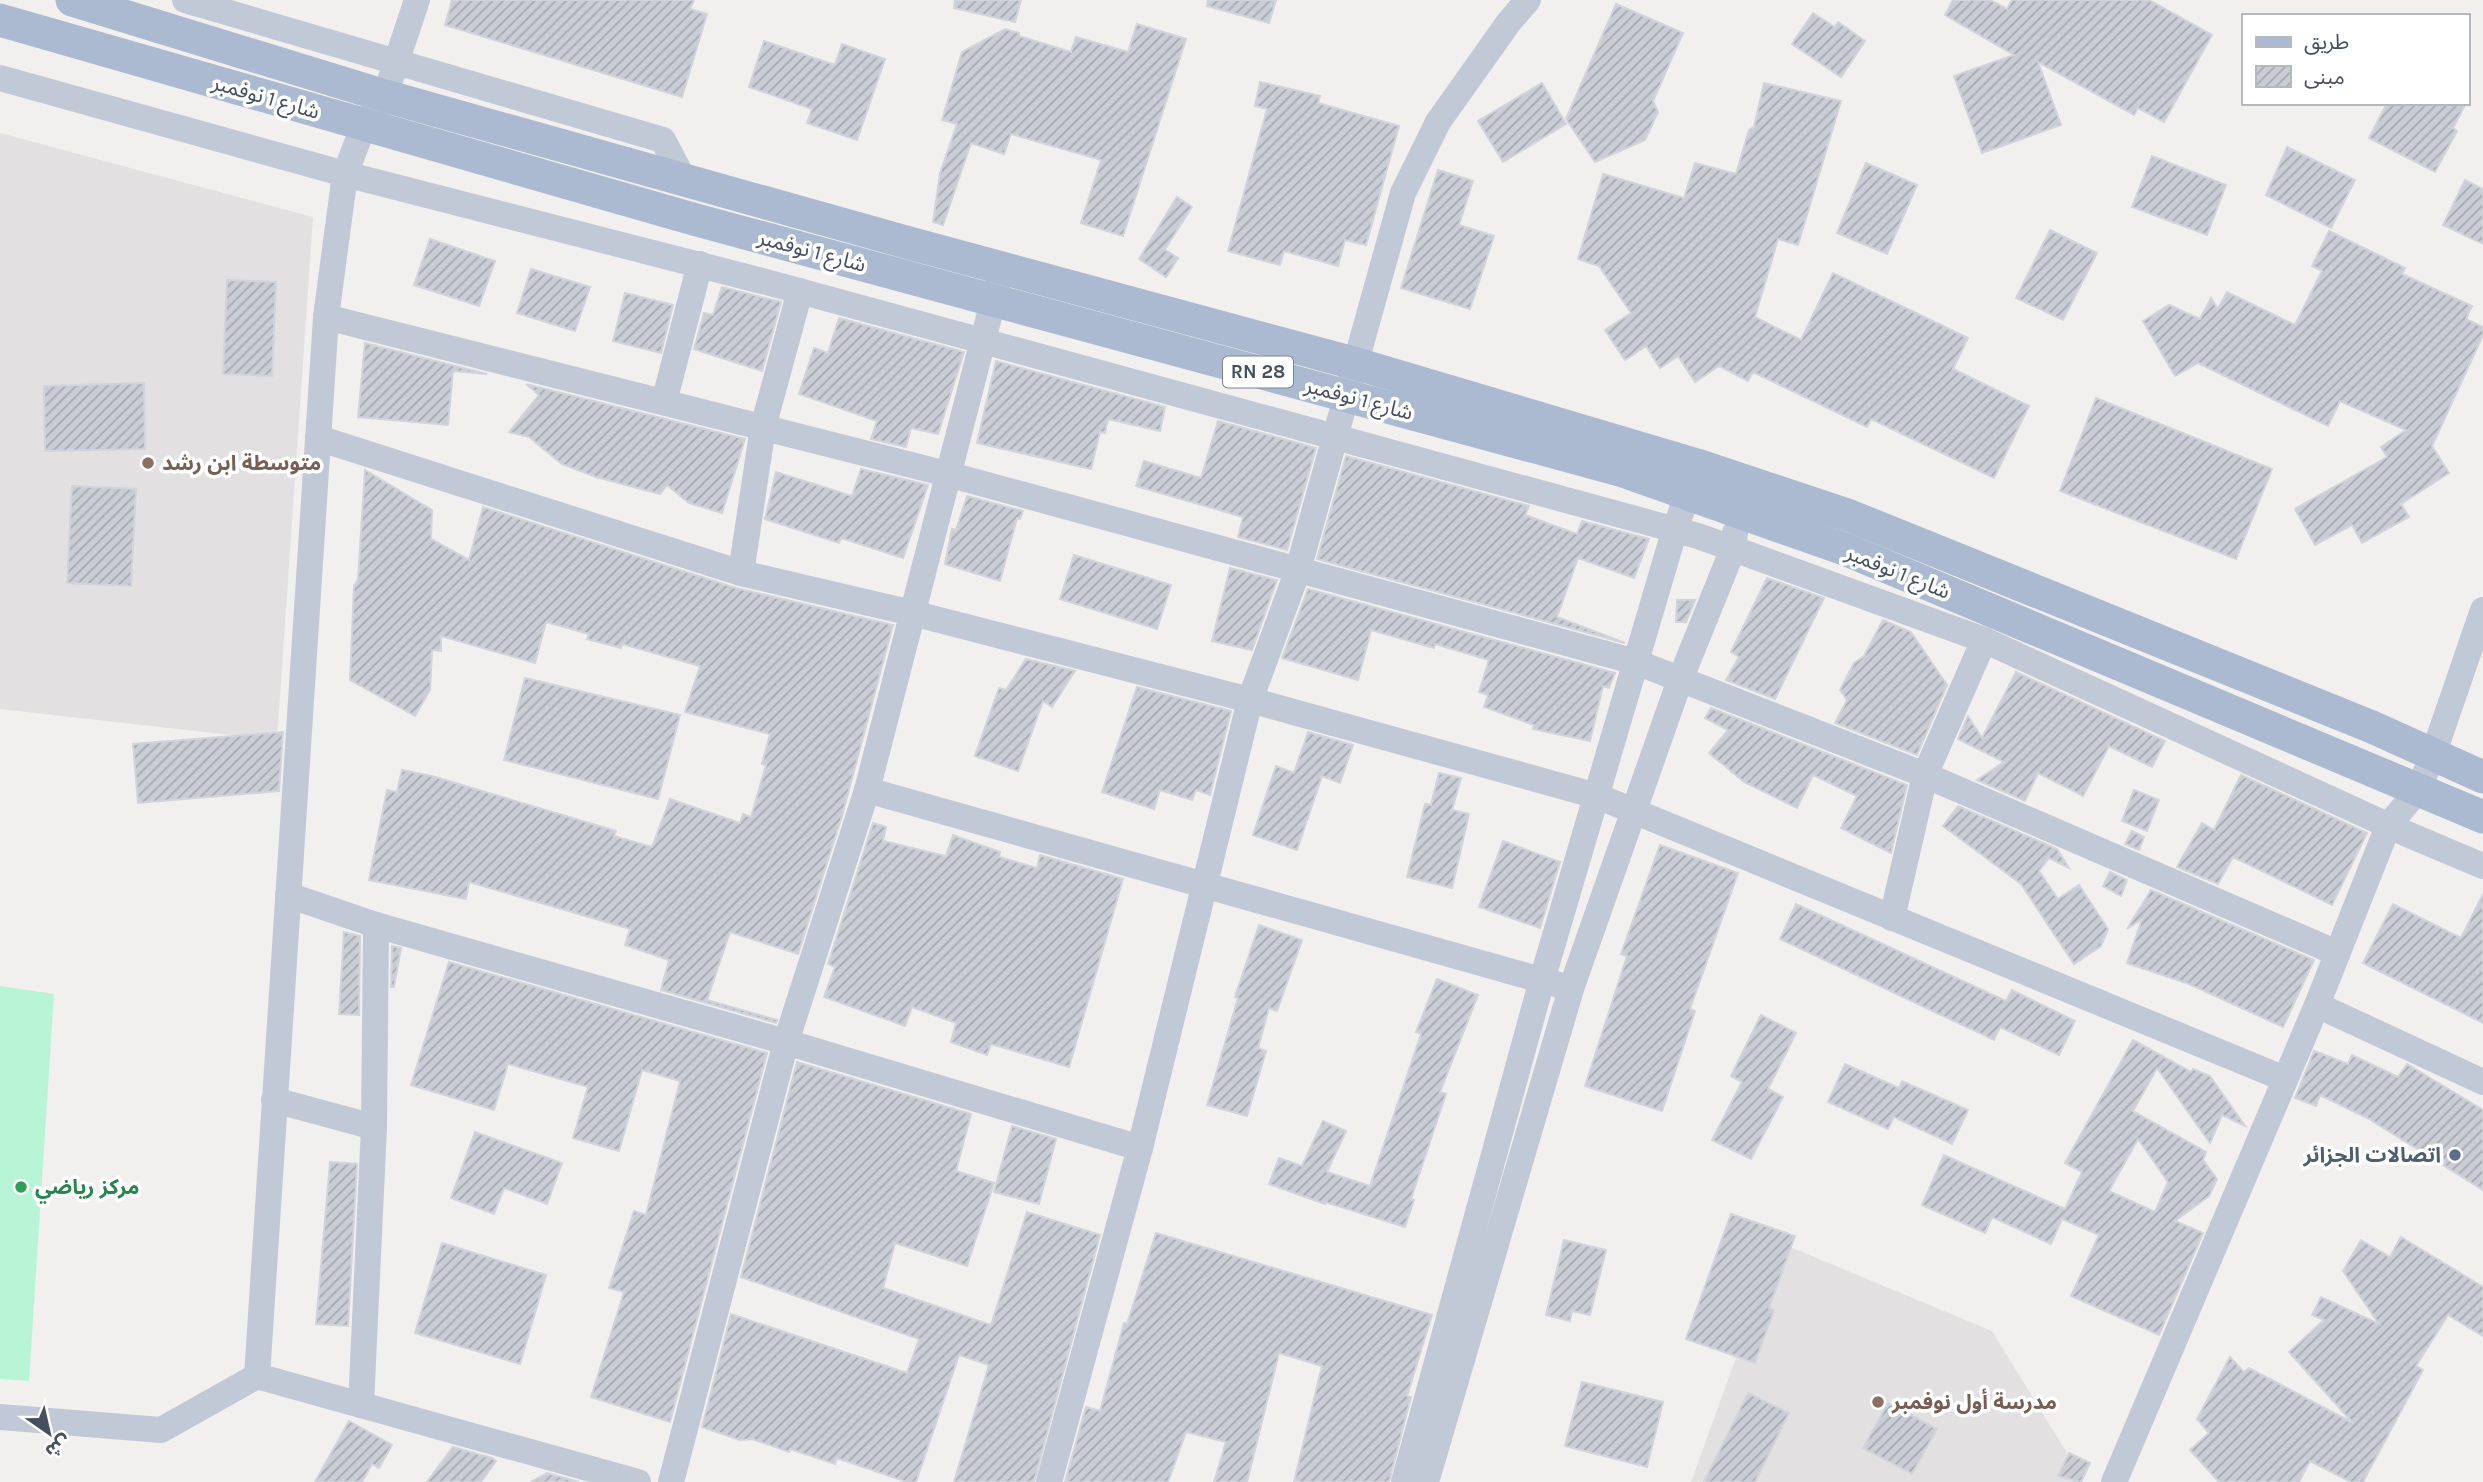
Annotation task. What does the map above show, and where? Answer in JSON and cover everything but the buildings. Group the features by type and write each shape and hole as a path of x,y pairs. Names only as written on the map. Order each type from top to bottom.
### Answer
{"main road":[{"name":"شارع 1 نوفمبر","path":"72,0 385,96 1003,269 1357,364 1742,496 1863,521 2483,777"},
{"name":"شارع 1 نوفمبر","path":"0,20 693,219 1620,470 1693,480"},
{"name":"شارع 1 نوفمبر","path":"1742,496 1847,550 2483,817"}],"street":[{"path":"185,0 663,140 684,180"},
{"path":"257,1376 326,317 345,174 364,125 385,96 417,0"},
{"path":"1049,1482 1140,1148 1250,700 1298,570 1403,193 1438,122 1509,22 1528,0"},
{"path":"0,78 345,174 700,264 1675,529 1984,640 2483,866"},
{"path":"664,402 700,264"},
{"path":"671,1482 786,1042 867,790 981,341 1003,269"},
{"path":"741,573 763,427 800,291"},
{"path":"326,317 947,474 1636,662 1925,775 2337,953"},
{"path":"318,438 741,573 912,613 1250,700 1597,796 2285,1079"},
{"path":"1404,1482 1542,981 1675,529 1693,480"},
{"path":"1426,1482 1572,989 1680,680 1733,548 1742,496"},
{"path":"2113,1482 2317,1005 2388,825 2418,790 2433,755 2483,610"},
{"path":"1892,918 1925,775 1984,640"},
{"path":"867,790 1572,989"},
{"path":"288,895 376,925 786,1042 1140,1148"},
{"path":"361,1405 374,1127 376,925"},
{"path":"2317,1005 2483,1082"},
{"path":"274,1100 374,1127"},
{"path":"0,1417 161,1430 257,1376 638,1482"}],"shaded area":[{"name":"متوسطة ابن رشد","path":"0,133 313,217 277,740 0,709"},
{"name":"مدرسة أول نوفمبر","path":"1778,1242 1992,1331 2079,1473 2075,1482 1691,1482"}],"green space":[{"name":"مركز رياضي","path":"0,986 54,994 29,1381 0,1379"}],"place":[{"name":"متوسطة ابن رشد","path":"148,463"},
{"name":"اتصالات الجزائر","path":"2455,1155"},
{"name":"مركز رياضي","path":"21,1187"},
{"name":"مدرسة أول نوفمبر","path":"1878,1402"}]}
